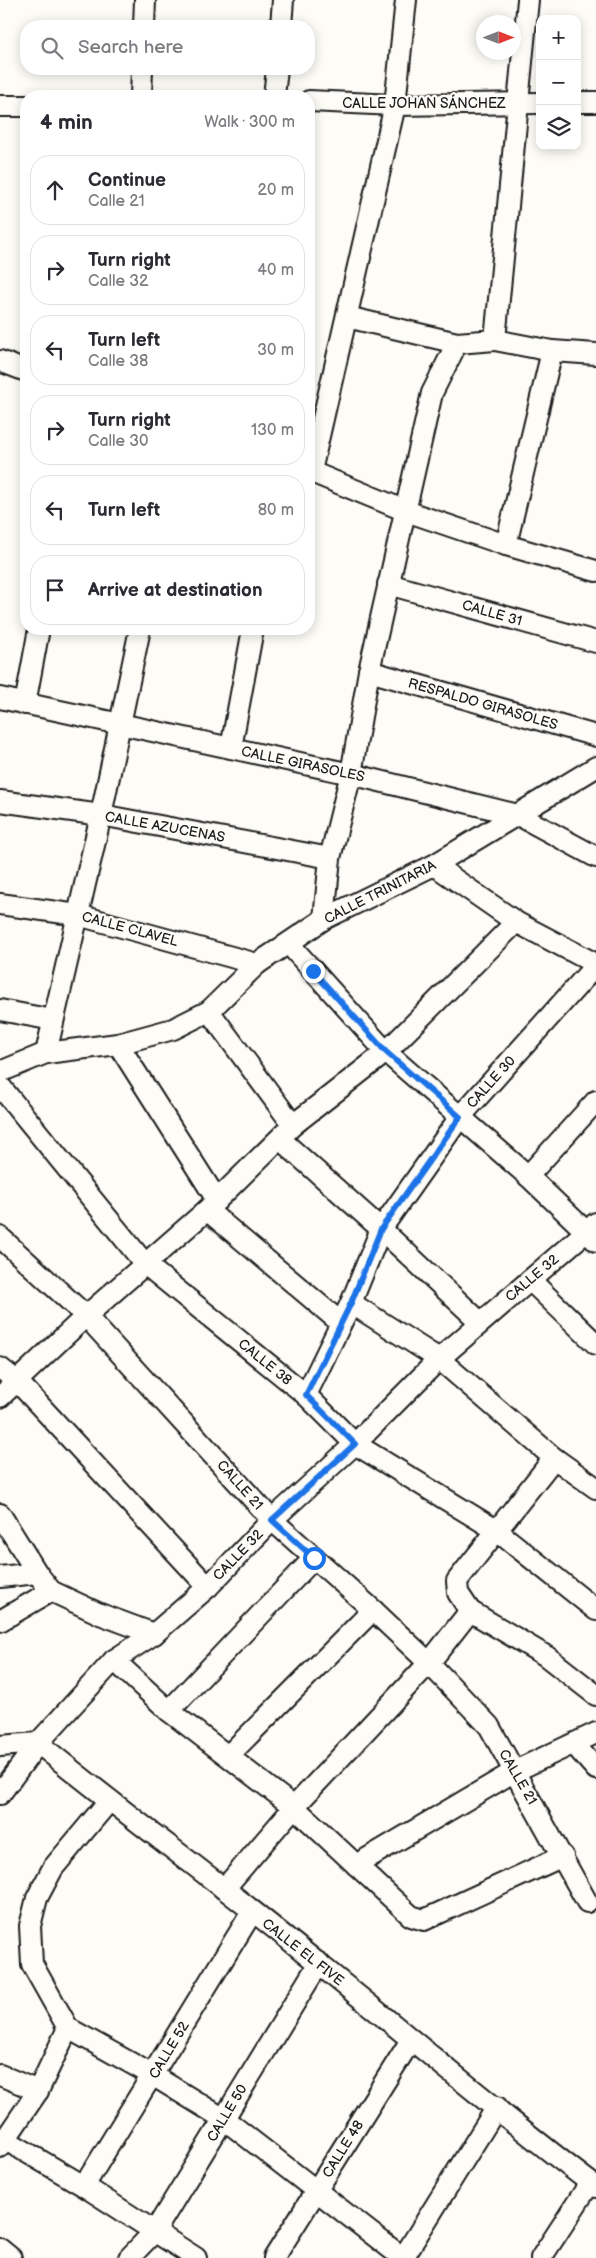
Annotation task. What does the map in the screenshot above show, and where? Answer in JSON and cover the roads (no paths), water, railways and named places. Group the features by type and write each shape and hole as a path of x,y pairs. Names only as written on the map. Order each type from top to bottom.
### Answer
{"street":[{"path":"144,20 145,0"},
{"path":"281,20 283,0"},
{"path":"315,450 395,105 406,0"},
{"path":"495,340 528,0"},
{"path":"141,90 142,75"},
{"path":"275,90 276,75"},
{"name":"CALLE JOHAN SÁNCHEZ","path":"315,101 395,105 536,103"},
{"path":"581,102 596,102"},
{"path":"0,106 20,106"},
{"path":"347,317 457,343 495,340 552,351 596,354"},
{"path":"324,919 330,858 351,774 388,584 432,393 457,343"},
{"path":"506,545 552,351"},
{"path":"0,361 20,369"},
{"path":"315,473 406,511 506,545 596,571"},
{"name":"CALLE 31","path":"388,584 596,642"},
{"path":"26,704 38,635"},
{"path":"46,1053 101,816 139,635"},
{"path":"231,748 252,635"},
{"name":"RESPALDO GIRASOLES","path":"370,671 596,736"},
{"name":"CALLE GIRASOLES","path":"0,698 351,774 518,815 596,857"},
{"name":"CALLE TRINITARIA","path":"0,1072 46,1053 118,1044 174,1029 209,1011 257,964 324,919 434,865 596,767"},
{"name":"CALLE AZUCENAS","path":"0,801 101,816 330,858"},
{"path":"434,865 516,922 596,964"},
{"name":"CALLE CLAVEL","path":"0,904 78,915 257,964"},
{"path":"0,1397 86,1316 212,1205 287,1132 386,1052 516,922"},
{"path":"289,944 386,1052 593,1232"},
{"name":"CALLE 30","path":"306,1395 351,1303 381,1229 460,1117 596,964"},
{"path":"0,1010 53,1020"},
{"path":"209,1011 287,1132 381,1229 480,1322"},
{"path":"118,1044 212,1205 342,1322"},
{"name":"CALLE 38","path":"0,1086 145,1264 306,1395 355,1444 496,1530 596,1610"},
{"path":"528,1176 596,1101"},
{"name":"CALLE 32","path":"0,1794 38,1743 114,1660 154,1634 208,1587 272,1520 355,1444 439,1359 530,1280 593,1232"},
{"name":"CALLE 21","path":"0,1237 86,1316 272,1520 429,1663 489,1726 587,1902"},
{"path":"530,1280 596,1344"},
{"path":"351,1303 439,1359 554,1458 596,1487"},
{"path":"0,1368 18,1382 208,1587"},
{"path":"554,1458 457,1581 458,1593 470,1611 546,1656 596,1696"},
{"path":"0,1514 37,1573 51,1591 100,1614 154,1634"},
{"path":"170,1711 314,1558"},
{"path":"0,1577 37,1573"},
{"path":"0,1621 51,1591"},
{"path":"229,1755 373,1610"},
{"path":"224,1889 294,1807 429,1663 470,1611"},
{"path":"114,1660 170,1711 294,1807 411,1916 424,1920 563,1856"},
{"path":"356,1865 515,1771 596,1733"},
{"path":"0,1746 38,1743"},
{"name":"CALLE EL FIVE","path":"38,1743 109,1801 319,1963 411,2040 593,2185"},
{"path":"574,1744 596,1769"},
{"path":"109,1801 53,1868 37,1898 30,1926 32,1964 68,2028 154,2076 224,2119 403,2258 496,2108"},
{"name":"CALLE 52","path":"84,2186 154,2076 252,1912"},
{"name":"CALLE 50","path":"129,2258 155,2231 319,1963"},
{"path":"68,2028 38,2091 2,2143 84,2186 196,2258"},
{"name":"CALLE 48","path":"274,2258 411,2040"},
{"path":"0,2075 38,2091"},
{"path":"541,2258 593,2185"},
{"path":"0,2249 11,2258"}]}
